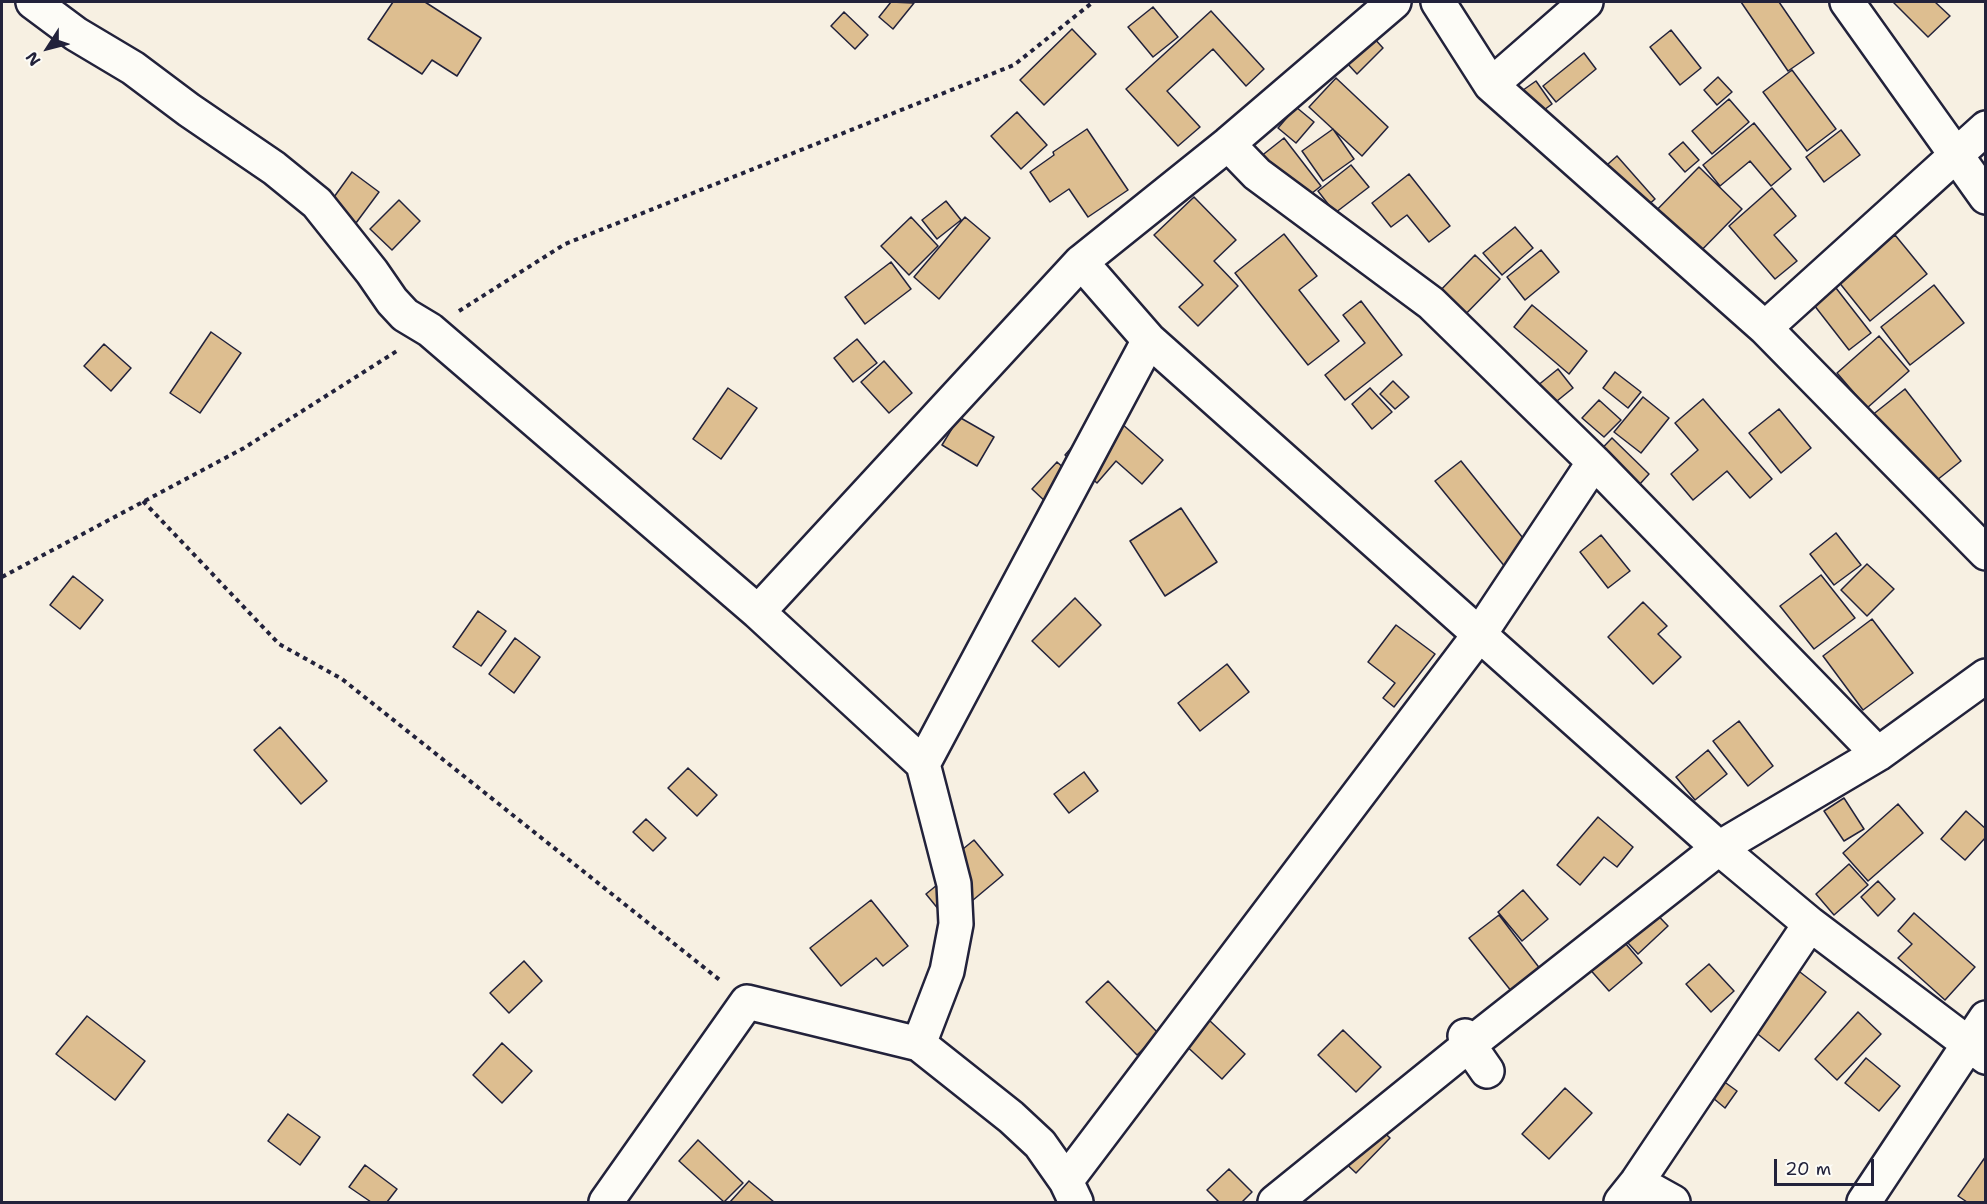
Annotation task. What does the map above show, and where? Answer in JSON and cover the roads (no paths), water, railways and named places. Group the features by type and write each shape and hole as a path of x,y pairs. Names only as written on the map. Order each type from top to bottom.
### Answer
{"street":[{"path":"33,2 76,34 133,68 189,110 274,168 317,203 405,315 430,330 758,612 923,764 954,884 956,924 947,971 919,1044"},
{"path":"758,612 1081,262 1228,144 1394,2"},
{"path":"1438,2 1491,85 1765,328 1986,553"},
{"path":"1491,85 1586,2"},
{"path":"1847,2 1986,197"},
{"path":"1765,328 1986,128"},
{"path":"1228,144 1257,174 1431,303 1594,462 1878,754"},
{"path":"1081,262 1149,340 1719,848 1810,924 1980,1039 1864,1203"},
{"path":"923,764 1149,340"},
{"path":"606,1203 747,1002 919,1044 1011,1117 1040,1144 1071,1192 1479,635 1594,462"},
{"path":"1275,1203 1467,1040 1719,848 1878,754 1986,675"},
{"path":"1673,1203 1629,1192 1810,924"},
{"path":"1467,1040 1488,1071"}]}
